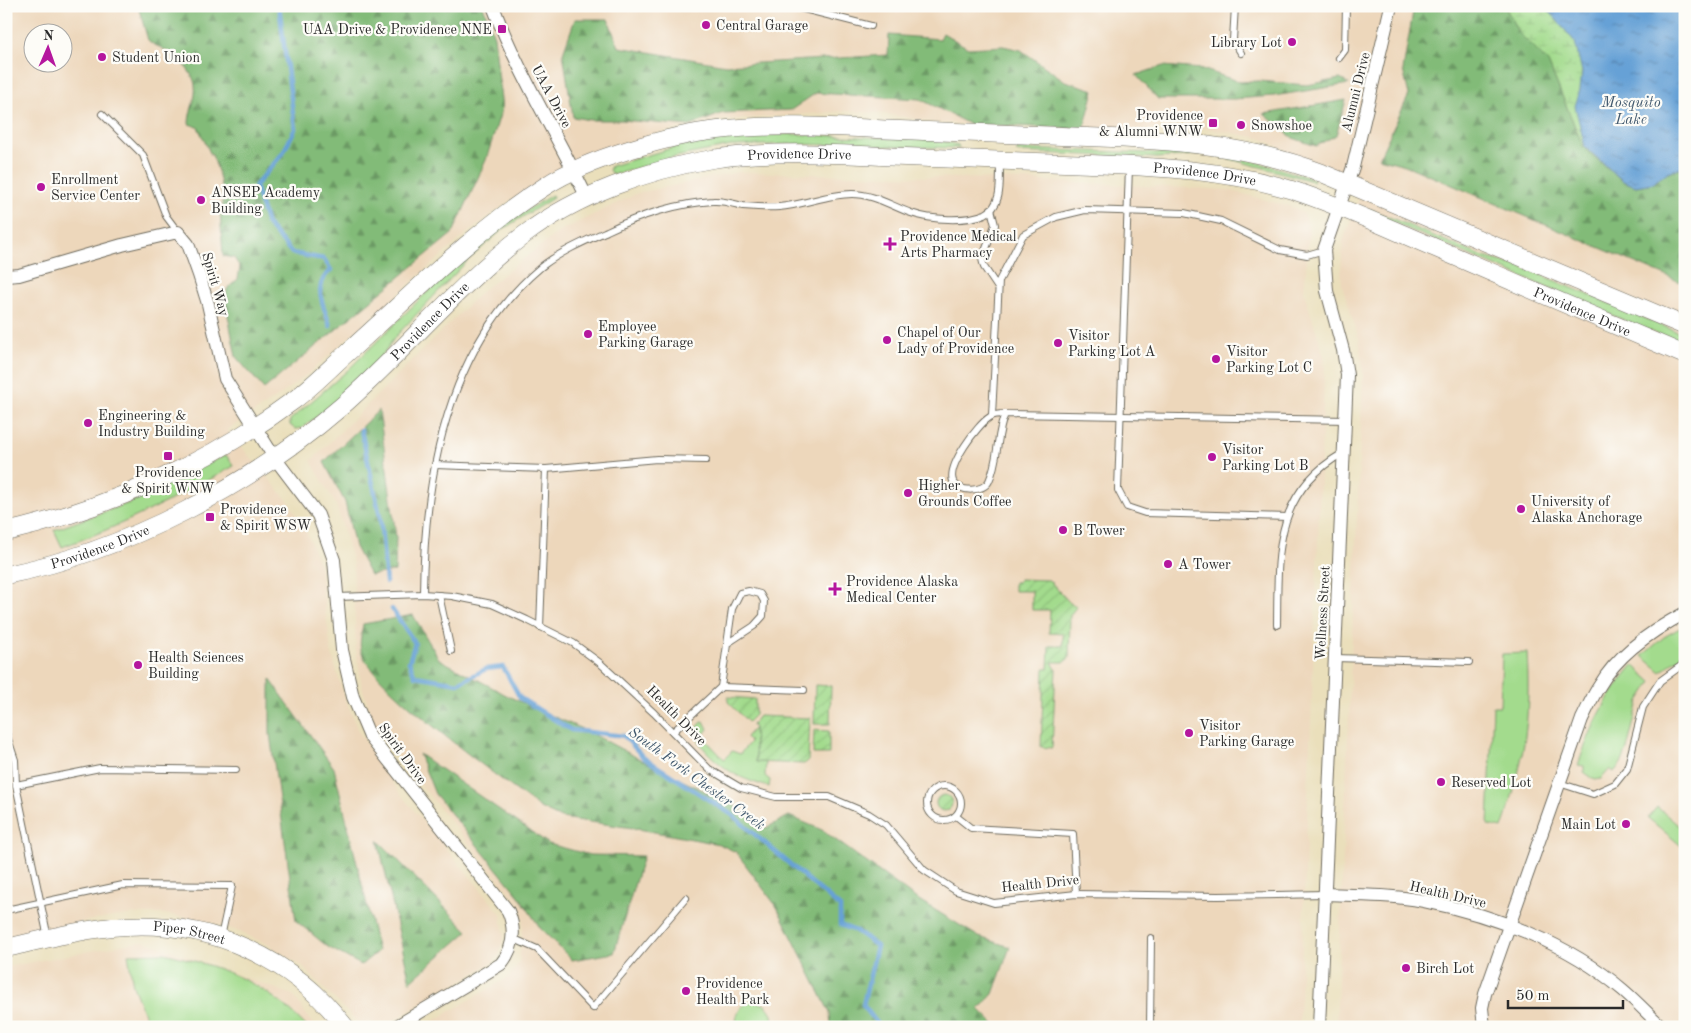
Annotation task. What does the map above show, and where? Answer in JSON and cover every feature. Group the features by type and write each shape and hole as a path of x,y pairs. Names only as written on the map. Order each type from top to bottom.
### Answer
{"main road":[{"name":"Providence Drive","path":"6,532 92,508 179,470 254,427 296,398 487,226 528,196 574,170 660,141 713,130 767,127 1156,140 1235,148 1301,165 1685,326"},
{"name":"Providence Drive","path":"6,574 88,552 140,531 214,496 274,457 298,441 343,405 481,268 529,231 564,208 644,176 679,166 747,155 814,154 1178,168 1256,180 1339,206 1685,356"},
{"name":"Piper Street","path":"6,948 126,926 188,930 221,938 250,949 279,965 324,1004 345,1027"}],"street":[{"name":"UAA Drive","path":"493,6 538,107 588,198"},
{"name":"Alumni Drive","path":"1339,206 1352,167 1391,6"},
{"name":"Wellness Street","path":"1320,1027 1348,376 1327,292 1324,250 1339,206"},
{"path":"6,276 20,276 122,245 178,232"},
{"name":"Spirit Way","path":"178,232 188,244 204,289 224,379 254,427"},
{"name":"Spirit Drive","path":"254,427 318,515 334,560 342,650 348,678 353,697 370,737 508,911 514,930 508,955 501,964 395,1027"},
{"path":"1484,1027 1482,1008 1582,719 1600,683 1617,663 1643,640 1685,614"},
{"name":"Health Drive","path":"1325,894 1378,896 1422,901 1473,912 1509,926 1576,957 1622,989 1662,1027"}],"lane":[{"path":"792,6 870,26"},
{"path":"1234,6 1233,40 1241,53"},
{"path":"1338,58 1344,50 1346,6"},
{"path":"102,114 143,155 166,216 178,232"},
{"path":"423,594 427,508 435,465 455,390 481,338 519,288 543,266 582,242 628,221 714,201 745,206 777,207 806,204 836,194 863,194 912,213 932,217 967,218 987,213 996,203 999,190 1000,160"},
{"path":"1129,166 1118,490 1127,508 1145,513 1287,518"},
{"path":"991,209 995,225 982,259 984,267 998,288"},
{"path":"992,415 999,280 1023,235 1056,216 1085,210 1184,213 1221,221 1280,250 1307,256 1324,250"},
{"path":"1004,414 1000,425 1000,437 989,481 984,487 976,490 958,486 953,481 953,474 961,452 973,431 992,415 1004,414 1346,420"},
{"path":"1277,625 1278,551 1287,518 1299,492 1325,463 1344,452"},
{"path":"435,465 546,469 656,459 706,460"},
{"path":"540,627 546,469"},
{"path":"674,732 721,687 732,610 740,593 749,591 760,594 764,600 763,616 754,626 728,643"},
{"name":"Health Drive","path":"337,597 423,594 492,604 573,643 600,663 674,732 709,769 741,788 776,797 829,797 870,814 886,826 924,870 956,891 994,903 1076,894 1218,896 1325,894"},
{"path":"439,595 451,651"},
{"path":"1335,658 1469,662"},
{"path":"1559,783 1593,794 1615,784 1626,769 1643,707 1660,681 1685,663"},
{"path":"721,687 804,690"},
{"path":"6,733 15,760 16,785 48,939"},
{"path":"16,785 100,768 236,770"},
{"path":"943,786 957,792 960,796 961,807 956,816 945,820 934,817 930,812 927,801 932,790 943,786"},
{"path":"956,816 971,828 1073,834 1076,894"},
{"path":"6,910 123,886 232,886 221,938"},
{"path":"512,938 537,949 593,1008 686,898"},
{"path":"1150,1027 1151,938"}],"shaded area":[{"name":"University of Alaska Anchorage","path":"6,6 1685,6 1685,1027 1336,1027 1363,372 1359,339 1342,285 1341,269 1343,241 1366,179 1300,157 1260,138 1183,124 1148,130 1115,130 936,123 887,114 847,111 713,121 650,135 512,199 467,233 310,372 279,396 227,430 289,502 307,533 319,563 331,651 341,687 358,731 398,791 501,914 504,936 499,955 492,963 386,1025 362,1027 302,966 267,944 238,931 209,922 165,914 134,914 92,920 6,937"},
{"name":"Providence Alaska Medical Center","path":"738,172 1001,179 1228,190 1295,208 1305,215 1309,233 1304,292 1325,359 1299,1027 423,1027 509,977 519,963 523,923 521,907 378,733 362,687 356,649 353,563 336,505 311,461 483,290 560,231 638,193"},
{"path":"144,941 293,995 315,1027 6,1027 6,967"}],"green space":[{"path":"138,6 483,6 494,36 502,108 486,160 453,233 264,389 236,357 225,300 227,289 238,279 240,267 234,258 223,256 220,210 222,209 222,195 219,175 212,155 198,127 189,124 195,95 194,80 179,60 148,40"},
{"path":"1414,6 1505,6 1518,32 1548,62 1584,148 1623,181 1653,183 1668,172 1685,167 1685,284 1405,165 1379,158 1409,95 1403,70"},
{"name":"Mosquito Lake","path":"1505,6 1685,6 1685,167 1668,172 1653,183 1636,186 1623,181 1584,148 1548,62 1518,32"},
{"path":"575,19 608,19 619,47 726,65 888,55 889,35 940,39 943,33 968,48 1003,46 1021,50 1065,81 1094,90 1084,129 969,124 920,99 816,93 791,110 723,113 690,126 622,120 590,120 573,117 563,53"},
{"path":"1163,66 1202,69 1240,82 1259,81 1307,85 1340,79 1349,84 1274,96 1235,99 1158,99 1136,75"},
{"path":"1346,100 1336,135 1316,146 1293,138 1264,114"},
{"path":"789,134 938,140 958,145 959,148 793,144 731,146 670,158 617,174 612,174 609,170 611,166 682,145 720,139"},
{"path":"1017,149 1150,153 1201,152 1250,160 1314,179 1313,181 1204,154 1157,158 1017,152"},
{"path":"552,195 553,198 503,229 469,259 396,336 372,369 331,406 302,428 295,429 290,425 290,420 348,370 426,293 482,242 512,219"},
{"path":"1370,209 1484,257 1522,267 1685,335 1685,346 1368,212"},
{"path":"379,410 396,537 395,571 370,575 355,547 345,502 324,462"},
{"path":"226,455 234,466 150,510 62,547 54,530 129,503"},
{"path":"1019,579 1049,580 1070,603 1077,606 1070,615 1069,658 1064,662 1052,662 1056,669 1052,748 1041,747 1044,669 1048,669 1049,646 1063,646 1063,634 1049,633 1050,610 1032,610 1032,591 1014,591 1014,582 1018,582"},
{"path":"413,615 439,659 510,697 591,733 668,774 729,802 766,828 789,816 822,830 914,897 979,937 1010,947 993,994 979,1009 997,1027 831,1027 830,1013 777,907 736,852 719,844 633,828 561,818 540,808 441,732 387,685 369,665 361,650 360,641 363,624"},
{"path":"1685,625 1685,656 1674,661 1661,672 1642,656 1664,637"},
{"path":"1527,653 1528,700 1524,742 1516,783 1502,828 1488,825 1493,706 1500,706 1502,654"},
{"path":"1633,665 1652,682 1639,701 1622,762 1614,772 1610,769 1601,779 1595,780 1584,772 1584,766 1578,765 1601,712 1615,688"},
{"path":"270,679 334,768 378,951 361,965 328,947 296,921 270,734"},
{"path":"815,685 831,686 830,724 814,724"},
{"path":"728,697 755,699 755,715 748,722 728,702"},
{"path":"759,716 810,718 808,761 804,764 756,762 754,728 752,725"},
{"path":"704,721 708,729 702,736 724,759 732,751 740,754 750,742 746,737 754,728 756,762 766,762 765,776 770,780 769,787 736,775 722,766 706,751 697,735 698,727"},
{"path":"814,730 829,731 829,754 813,754"},
{"path":"419,754 549,844 590,855 643,856 614,953 572,960 541,929 519,896 435,794"},
{"path":"941,795 947,795 952,800 950,809 941,811 936,806 936,800"},
{"path":"1657,807 1685,831 1685,849 1648,818"},
{"path":"378,840 468,931 410,982"},
{"path":"164,953 206,964 242,978 275,998 307,1027 149,1027 133,986 128,954"},
{"path":"754,1001 767,1006 772,1017 772,1027 737,1027 736,1022 740,1010 745,1004"}],"water":[{"name":"Mosquito Lake","path":"1545,6 1685,6 1685,167 1668,172 1653,183 1636,186 1623,181 1585,147 1575,106 1580,90 1582,72 1575,42"}],"waterway":[{"name":"South Fork Chester Creek","path":"279,6 295,129 283,153 255,186 267,224 292,253 324,259 331,270 325,276 320,289 322,303 330,326"},
{"name":"South Fork Chester Creek","path":"361,430 380,516 386,582"},
{"name":"South Fork Chester Creek","path":"392,609 415,643 409,662 415,676 458,683 486,669 503,667 520,698 571,730 624,736 644,758 731,814 840,907 840,925 856,931 877,946 863,1005 880,1027"}],"place":[{"name":"Central Garage","path":"706,25"},
{"name":"UAA Drive & Providence NNE","path":"502,29"},
{"name":"Library Lot","path":"1292,42"},
{"name":"Student Union","path":"102,57"},
{"name":"Providence & Alumni WNW","path":"1213,123"},
{"name":"Snowshoe","path":"1241,125"},
{"name":"Enrollment Service Center","path":"41,187"},
{"name":"ANSEP Academy Building","path":"201,200"},
{"name":"Providence Medical Arts Pharmacy","path":"890,244"},
{"name":"Employee Parking Garage","path":"588,334"},
{"name":"Chapel of Our Lady of Providence","path":"887,340"},
{"name":"Visitor Parking Lot A","path":"1058,343"},
{"name":"Visitor Parking Lot C","path":"1216,359"},
{"name":"Engineering & Industry Building","path":"88,423"},
{"name":"Providence & Spirit WNW","path":"168,456"},
{"name":"Visitor Parking Lot B","path":"1212,457"},
{"name":"Higher Grounds Coffee","path":"908,493"},
{"name":"University of Alaska Anchorage","path":"1521,509"},
{"name":"Providence & Spirit WSW","path":"210,517"},
{"name":"B Tower","path":"1063,530"},
{"name":"A Tower","path":"1168,564"},
{"name":"Providence Alaska Medical Center","path":"835,589"},
{"name":"Health Sciences Building","path":"138,665"},
{"name":"Visitor Parking Garage","path":"1189,733"},
{"name":"Reserved Lot","path":"1441,782"},
{"name":"Main Lot","path":"1626,824"},
{"name":"Birch Lot","path":"1406,968"},
{"name":"Providence Health Park","path":"686,991"}]}
